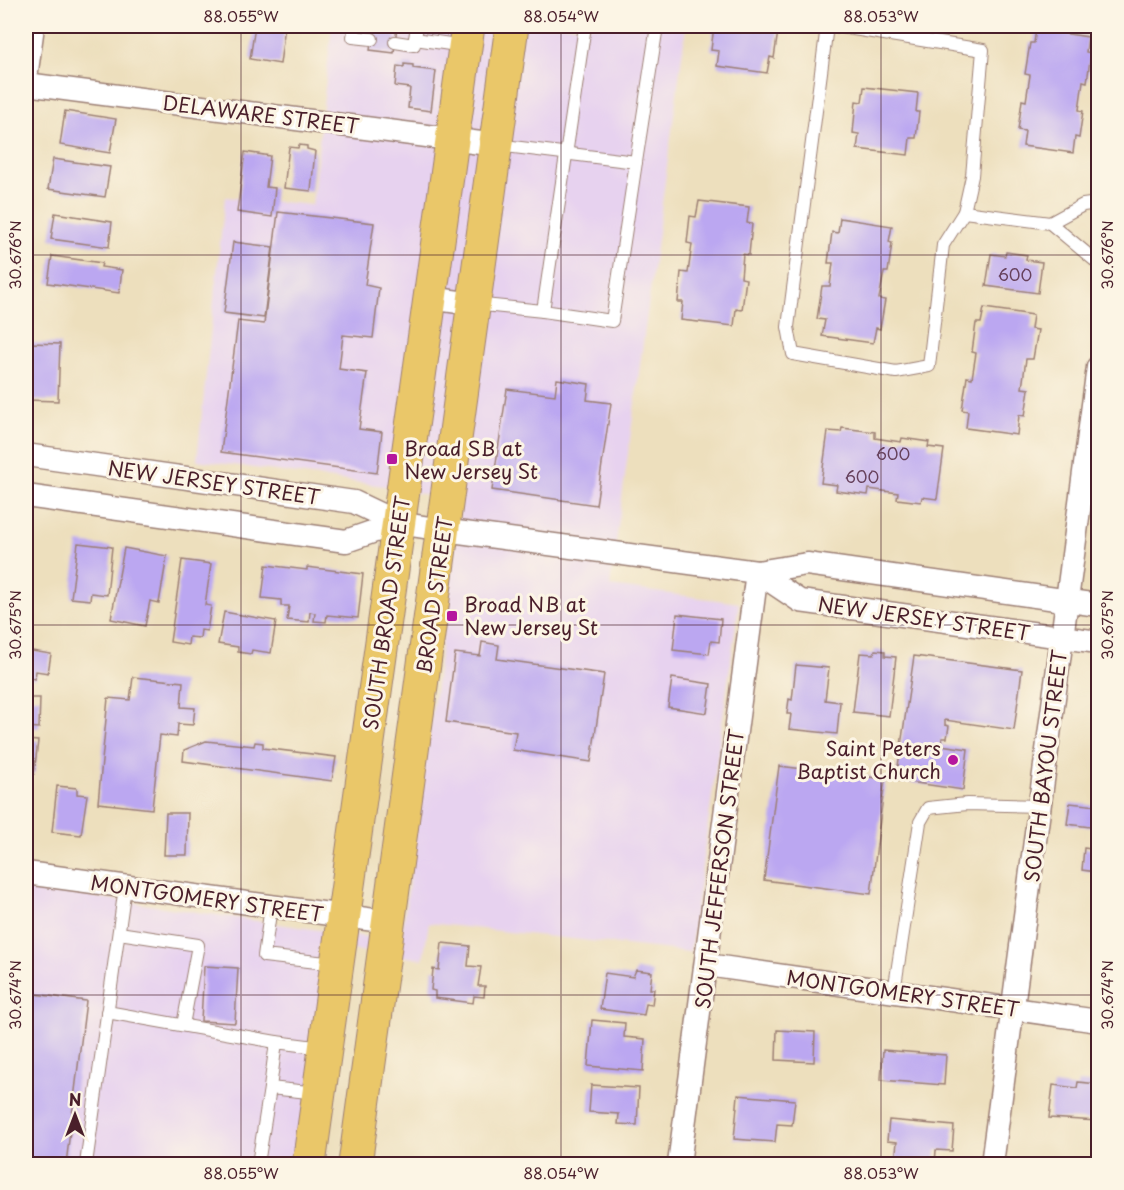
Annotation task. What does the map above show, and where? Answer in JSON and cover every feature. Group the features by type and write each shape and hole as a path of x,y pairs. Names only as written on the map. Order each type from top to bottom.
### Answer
{"main road":[{"name":"BROAD STREET","path":"355,1164 512,26"},
{"name":"SOUTH BROAD STREET","path":"309,1164 467,36"}],"street":[{"path":"26,78 33,26"},
{"name":"DELAWARE STREET","path":"26,84 496,145"},
{"path":"430,298 473,304"},
{"name":"SOUTH BAYOU STREET","path":"993,1164 1098,367"},
{"name":"NEW JERSEY STREET","path":"26,455 354,502 398,524 757,572 807,564 1098,604"},
{"name":"NEW JERSEY STREET","path":"26,496 346,540 398,524"},
{"name":"NEW JERSEY STREET","path":"757,572 800,601 1098,642"},
{"name":"SOUTH JEFFERSON STREET","path":"679,1164 757,572"},
{"name":"MONTGOMERY STREET","path":"26,873 389,922"},
{"name":"MONTGOMERY STREET","path":"707,964 1098,1021"}],"lane":[{"path":"355,26 353,37 372,39"},
{"path":"395,42 414,45 417,26"},
{"path":"543,311 585,26"},
{"path":"473,304 612,321 657,26"},
{"path":"827,26 788,327 793,354 896,372 929,366 944,245 964,212 972,176 982,50 835,26"},
{"path":"415,39 467,36"},
{"path":"496,145 636,162"},
{"path":"1050,223 1083,205 1098,203"},
{"path":"964,212 1050,223 1098,263"},
{"path":"894,992 920,822 928,808 967,804 1040,806"},
{"path":"86,1164 125,887"},
{"path":"271,906 264,956 338,964"},
{"path":"118,933 198,945 183,1025"},
{"path":"107,1012 276,1042 325,1048"},
{"path":"258,1164 276,1042"},
{"path":"270,1088 319,1093"}],"shaded area":[{"path":"332,26 686,26 610,586 739,603 690,952 429,923 423,959 329,947 300,1164 26,1164 26,887 401,942 461,502 384,486 197,460 225,197 312,205"}],"building":[{"path":"122,26 145,26 145,30"},
{"path":"255,26 285,26 280,64 250,59"},
{"path":"374,26 397,26 394,53 370,50"},
{"path":"714,26 774,26 773,30 778,31 774,58 770,57 767,73 717,66 719,51 711,50"},
{"path":"1036,29 1088,37 1086,52 1091,53 1087,82 1083,81 1079,110 1083,111 1079,138 1075,137 1073,153 1023,146 1025,131 1018,130 1022,100 1026,101 1030,75 1025,74 1030,43 1034,43"},
{"path":"404,64 413,65 413,68 436,71 431,111 408,108 410,88 395,86 397,66 404,67"},
{"path":"864,87 918,93 916,112 919,112 916,138 910,138 908,155 857,149 859,134 853,133 856,101 862,102"},
{"path":"65,111 116,119 110,153 60,145"},
{"path":"299,145 307,146 307,149 315,151 311,191 284,188 289,147 298,148"},
{"path":"245,152 270,156 266,187 275,188 272,217 237,212"},
{"path":"53,159 110,167 105,197 48,189"},
{"path":"699,201 749,207 747,223 752,224 749,255 743,254 741,278 746,279 742,310 736,309 734,326 681,320 683,302 678,302 681,272 688,273 692,244 687,243 690,216 696,217"},
{"path":"278,212 374,223 365,285 379,288 373,338 343,335 339,369 367,373 359,429 382,432 377,473 221,452 238,321 264,324"},
{"path":"55,213 112,222 109,247 51,239"},
{"path":"840,218 892,226 888,272 884,272 879,299 885,300 880,329 876,328 873,343 822,336 825,320 817,319 822,286 830,286 833,263 828,263 832,232 838,233"},
{"path":"233,242 273,247 264,318 224,313"},
{"path":"1006,252 1027,255 1026,260 1042,262 1038,293 986,286 991,254 1005,256"},
{"path":"52,256 102,263 101,267 122,270 119,293 48,283"},
{"path":"984,308 1033,315 1031,329 1038,330 1033,359 1026,359 1022,388 1029,389 1025,416 1019,415 1017,435 966,428 968,411 962,410 967,377 972,378 976,353 972,352 976,323 981,323"},
{"path":"29,343 60,344 58,401 26,400"},
{"path":"557,379 589,384 587,400 611,403 596,505 492,490 507,389 555,395"},
{"path":"842,428 875,432 875,438 901,442 902,438 929,442 928,447 944,449 937,499 922,497 921,502 897,499 898,493 869,489 868,495 836,491 837,485 821,483 828,431 841,432"},
{"path":"78,543 112,547 107,595 91,593 90,600 71,598"},
{"path":"124,548 167,556 159,603 150,601 145,626 111,619"},
{"path":"182,560 211,564 205,605 211,606 207,631 201,630 200,638 189,637 188,645 170,642"},
{"path":"266,565 363,574 358,618 327,615 326,622 314,621 315,613 310,612 309,622 287,620 289,606 281,606 281,600 262,598"},
{"path":"224,612 276,621 271,653 252,650 251,654 238,652 238,647 218,644"},
{"path":"677,614 721,619 719,642 711,641 709,654 673,650"},
{"path":"482,642 499,645 497,659 604,674 591,762 513,750 516,732 446,722 455,653 480,656"},
{"path":"26,650 51,654 48,673 36,671 35,679 26,677"},
{"path":"875,650 885,651 885,656 896,657 889,716 853,712 860,653 874,654"},
{"path":"914,656 1022,670 1014,730 945,720 945,725 949,726 947,738 942,738 941,745 968,749 963,790 896,780"},
{"path":"796,665 829,668 825,700 840,702 837,734 789,729 791,714 787,714 789,699 792,700"},
{"path":"133,677 183,682 181,707 195,708 193,725 178,724 177,737 160,735 152,809 98,803 108,698 130,700"},
{"path":"672,678 711,684 707,713 668,707"},
{"path":"26,698 40,698 39,728 26,727"},
{"path":"26,740 38,741 34,774 26,773"},
{"path":"206,741 254,746 255,742 263,743 263,748 336,757 332,781 183,761 184,750"},
{"path":"779,766 885,779 871,894 764,880"},
{"path":"57,786 77,788 77,794 87,795 81,835 52,832"},
{"path":"1097,802 1098,828 1067,824 1070,803 1097,806"},
{"path":"166,813 188,813 187,855 164,855"},
{"path":"1084,848 1098,850 1098,879 1095,878 1096,872 1082,870"},
{"path":"442,943 470,946 468,966 481,967 478,986 485,986 484,997 474,996 473,1003 435,998 435,991 431,990 433,969 439,970"},
{"path":"204,966 238,968 235,1023 201,1021"},
{"path":"636,970 652,972 650,989 654,989 652,1005 646,1004 644,1015 600,1009 605,973 633,977"},
{"path":"26,993 86,1001 66,1164 26,1164"},
{"path":"592,1020 625,1023 624,1037 645,1039 643,1071 588,1066"},
{"path":"777,1030 815,1032 814,1062 776,1060"},
{"path":"883,1050 946,1055 944,1085 881,1080"},
{"path":"1078,1082 1098,1084 1098,1121 1049,1118 1053,1085 1077,1088"},
{"path":"591,1085 639,1088 637,1125 618,1124 619,1114 589,1112"},
{"path":"738,1095 795,1100 792,1125 777,1124 775,1142 734,1139"},
{"path":"889,1120 954,1126 952,1151 936,1150 935,1164 895,1161 897,1142 887,1141"},
{"path":"1040,1159 1072,1163 1072,1164 1039,1164"}],"place":[{"name":"Broad SB at New Jersey St","path":"392,459"},
{"name":"Broad NB at New Jersey St","path":"452,616"},
{"name":"Saint Peters Baptist Church","path":"953,760"}]}
